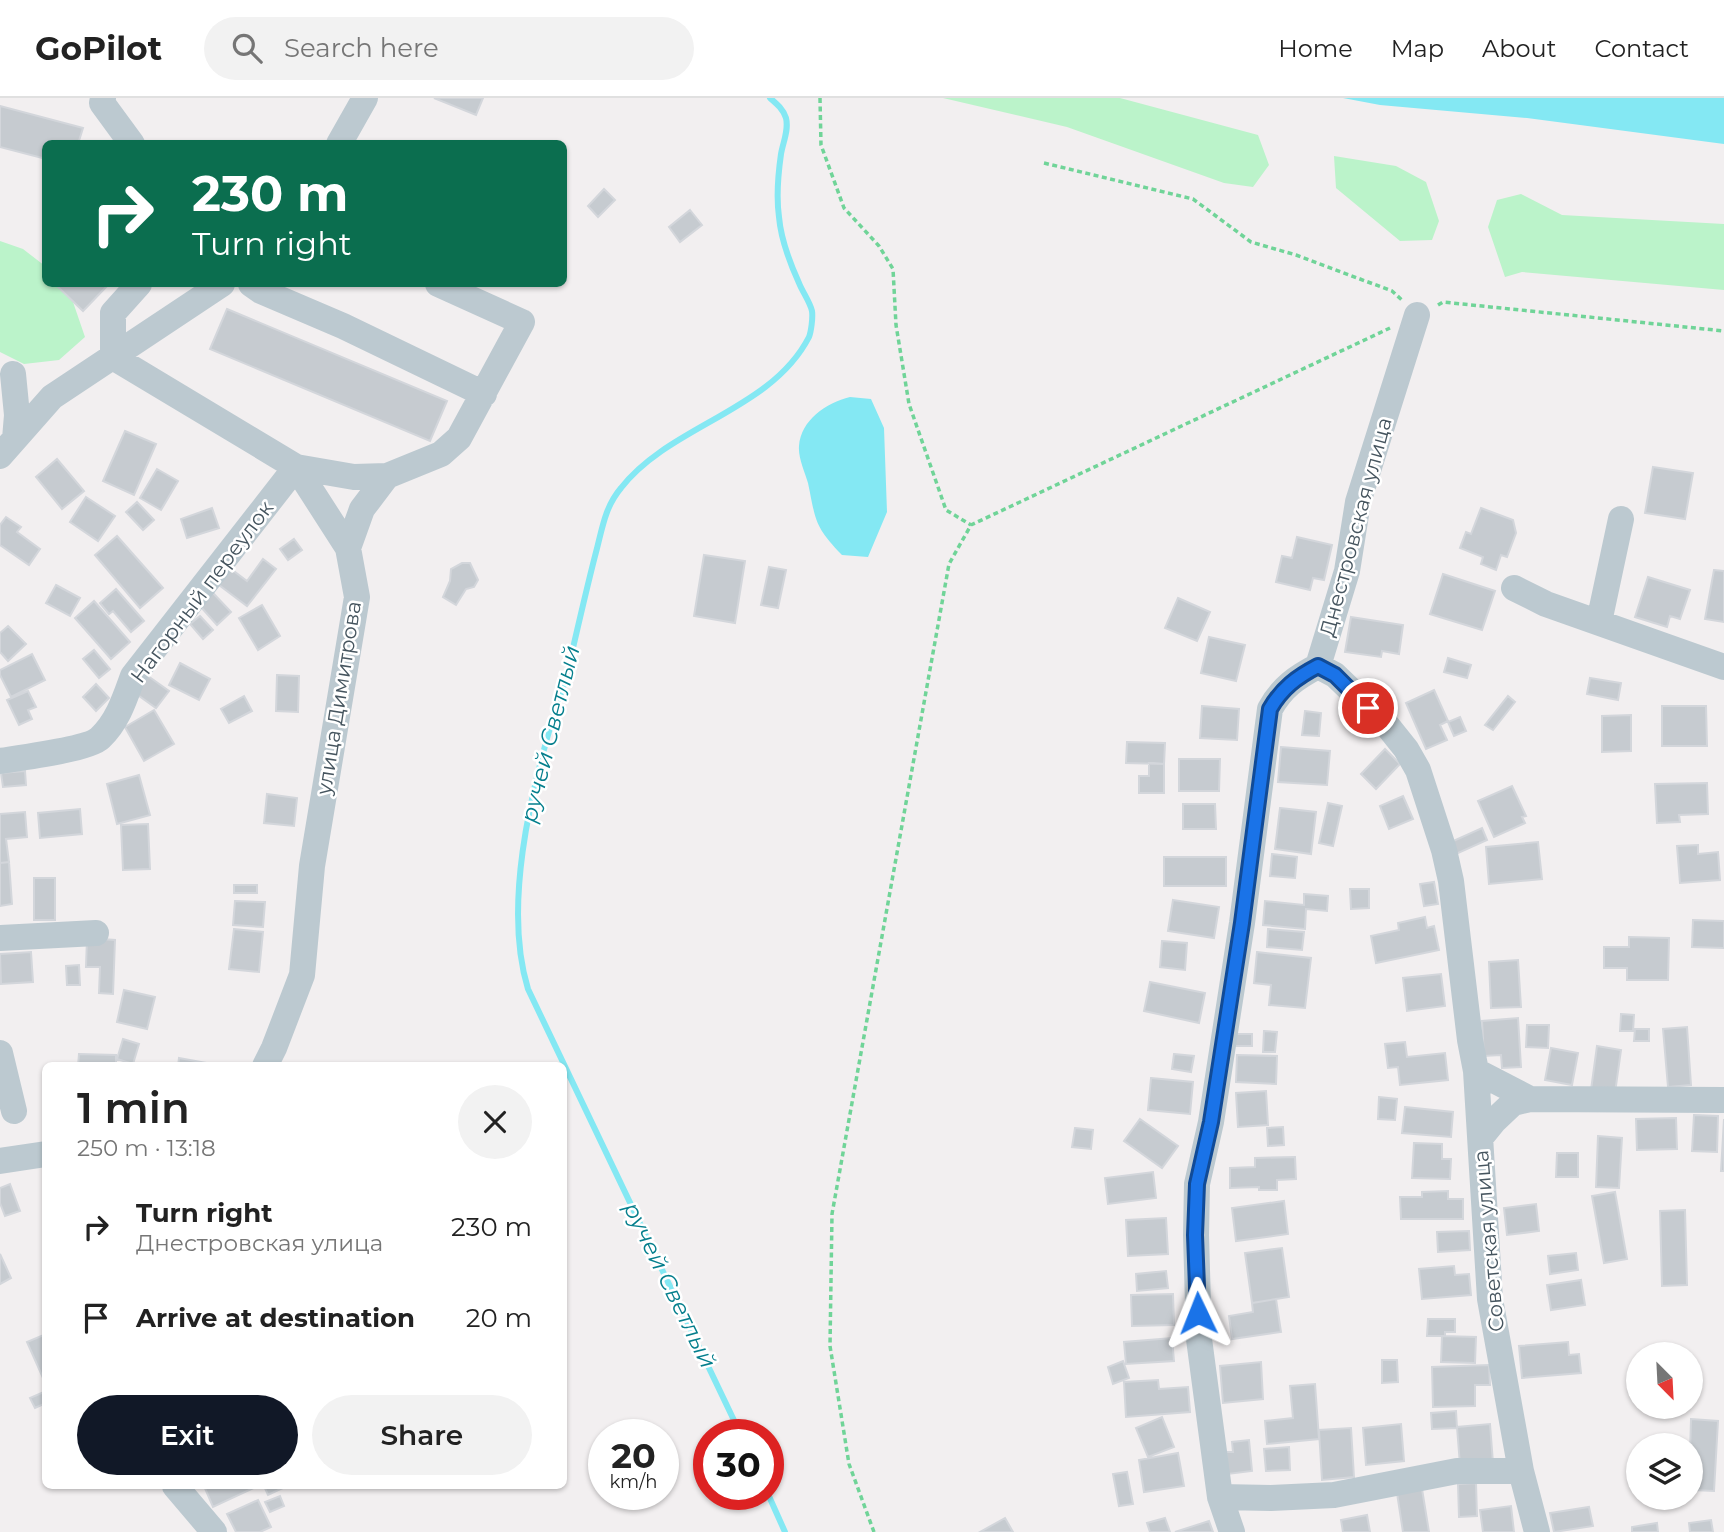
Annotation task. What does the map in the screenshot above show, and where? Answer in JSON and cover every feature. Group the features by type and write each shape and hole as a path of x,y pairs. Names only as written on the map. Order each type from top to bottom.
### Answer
{"street":[{"path":"103,98 102,103 129,140"},
{"path":"341,140 365,98"},
{"path":"113,356 113,313 136,287"},
{"path":"7,447 52,397 217,287"},
{"path":"255,287 484,394"},
{"path":"296,467 354,477 387,476 441,454 459,438 522,322 445,287"},
{"name":"Днестровская улица","path":"1417,315 1358,502 1346,571 1318,666 1335,675 1386,724 1418,770 1444,850 1451,881 1476,1071"},
{"name":"улица Димитрова","path":"113,356 296,467 348,548 357,597 312,866 302,975 267,1062"},
{"path":"6,370 52,397"},
{"path":"6,370 17,415 7,447"},
{"name":"Нагорный переулок","path":"0,761 56,752 99,740 120,712 134,676 296,467"},
{"path":"348,548 362,509 387,476"},
{"path":"1599,622 1621,519"},
{"path":"1514,588 1546,604 1724,667"},
{"path":"1232,1532 1220,1497 1199,1339 1195,1235 1197,1184 1211,1122 1242,923 1270,709 1293,680 1318,666"},
{"path":"0,938 96,933"},
{"path":"0,1053 13,1111"},
{"path":"1476,1071 1531,1099"},
{"name":"Советская улица","path":"1476,1071 1490,1298 1521,1471 1537,1532"},
{"path":"1481,1137 1513,1103 1531,1099 1724,1100"},
{"path":"1220,1497 1271,1498 1334,1494 1457,1471 1521,1471"},
{"path":"178,1489 214,1532"}],"path":[{"path":"820,98 821,145 844,208 879,246 893,269 896,325 909,404 946,510 971,525"},
{"path":"1044,163 1193,199 1251,242 1296,255 1392,291 1417,315"},
{"path":"874,1532 849,1464 830,1346 832,1214 949,564 971,525 1443,302 1724,331"}],"green space":[{"path":"943,98 1120,98 1258,135 1269,165 1253,187 1224,183 1067,127"},
{"path":"1334,156 1396,166 1426,182 1439,221 1432,240 1400,241 1336,188"},
{"path":"1521,194 1562,215 1724,224 1724,290 1522,272 1505,277 1488,227 1497,200"},
{"path":"0,241 23,249 42,264 42,287 64,287 73,302 85,337 59,360 24,364 0,352"}],"water":[{"path":"1343,98 1724,98 1724,144 1527,118 1380,105"},
{"path":"850,397 871,399 884,428 887,512 868,557 842,555 826,537 815,515 799,451 804,428 816,414"}],"building":[{"path":"434,98 483,98 476,115"},
{"path":"0,106 83,128 79,140 42,140 42,158 0,147"},
{"path":"604,189 615,200 598,217 588,206"},
{"path":"690,210 702,225 680,242 669,227"},
{"path":"58,287 106,287 83,311"},
{"path":"227,309 447,401 430,441 210,349"},
{"path":"125,431 156,444 134,495 103,481"},
{"path":"57,459 84,491 62,509 36,477"},
{"path":"1653,467 1693,473 1685,519 1645,513"},
{"path":"157,469 178,481 161,510 140,498"},
{"path":"86,497 115,516 98,541 70,522"},
{"path":"137,502 154,520 143,530 126,512"},
{"path":"212,508 219,528 187,538 181,519"},
{"path":"1481,508 1513,520 1516,533 1507,557 1501,555 1496,570 1481,564 1483,557 1460,548 1466,532 1471,534"},
{"path":"6,517 21,527 17,532 40,549 29,565 0,545 0,525"},
{"path":"117,536 163,588 140,608 95,555"},
{"path":"1297,537 1332,545 1324,580 1313,578 1310,590 1276,582 1282,556 1292,558"},
{"path":"294,539 302,550 288,560 280,549"},
{"path":"704,555 745,561 735,623 694,616"},
{"path":"263,559 276,569 247,606 215,582 227,566 247,581"},
{"path":"462,563 470,563 478,580 474,587 466,589 456,605 443,597 450,581 451,569"},
{"path":"769,567 786,570 778,608 761,605"},
{"path":"1714,570 1724,571 1724,622 1705,619"},
{"path":"1443,574 1495,591 1482,630 1430,614"},
{"path":"1648,577 1690,590 1680,619 1670,616 1667,627 1635,617"},
{"path":"56,585 80,598 70,616 46,603"},
{"path":"116,589 144,621 131,632 113,611 109,614 100,603"},
{"path":"213,593 231,612 217,625 200,606"},
{"path":"1178,598 1210,612 1197,641 1165,628"},
{"path":"94,601 130,642 111,659 75,618"},
{"path":"262,605 280,636 258,650 239,618"},
{"path":"200,616 213,630 203,639 190,624"},
{"path":"1351,617 1403,625 1399,654 1382,651 1381,657 1345,652"},
{"path":"8,626 26,644 8,661 0,652 0,633"},
{"path":"1209,637 1245,645 1236,681 1201,673"},
{"path":"94,650 110,669 99,678 83,659"},
{"path":"32,654 45,680 11,697 0,670"},
{"path":"1448,658 1471,665 1467,678 1444,672"},
{"path":"180,663 210,679 199,700 169,685"},
{"path":"277,675 299,676 298,712 276,711"},
{"path":"148,676 169,691 156,708 135,693"},
{"path":"1590,678 1621,683 1618,700 1587,694"},
{"path":"96,684 109,698 96,711 83,697"},
{"path":"1434,690 1448,721 1440,725 1447,740 1426,749 1406,703"},
{"path":"28,691 36,707 28,710 32,719 19,725 7,700"},
{"path":"244,696 252,711 229,723 221,709"},
{"path":"1508,696 1515,702 1493,730 1485,725"},
{"path":"1202,706 1239,709 1237,740 1200,738"},
{"path":"1662,706 1706,706 1707,746 1662,746"},
{"path":"154,710 174,744 144,761 125,727"},
{"path":"1305,711 1321,713 1319,736 1302,735"},
{"path":"1631,715 1631,751 1602,752 1602,716"},
{"path":"1460,717 1466,731 1454,736 1448,722"},
{"path":"1127,742 1165,743 1164,764 1126,763"},
{"path":"1281,747 1330,751 1327,785 1278,782"},
{"path":"1385,749 1400,764 1376,789 1361,774"},
{"path":"1179,759 1220,759 1219,791 1179,791"},
{"path":"1149,763 1164,764 1164,793 1139,793 1139,776 1149,776"},
{"path":"25,771 26,785 3,787 1,773"},
{"path":"139,775 150,815 117,824 107,784"},
{"path":"1707,783 1708,814 1679,815 1680,822 1657,823 1655,784"},
{"path":"1512,786 1526,816 1522,817 1525,823 1494,837 1478,801"},
{"path":"267,794 297,798 294,826 264,823"},
{"path":"1403,796 1413,819 1389,829 1380,806"},
{"path":"1328,803 1342,806 1333,846 1319,843"},
{"path":"1183,804 1215,804 1216,829 1183,829"},
{"path":"1280,808 1316,812 1311,854 1275,849"},
{"path":"80,809 82,834 40,838 38,813"},
{"path":"25,812 27,837 6,839 9,862 0,863 0,814"},
{"path":"148,824 150,869 123,870 121,825"},
{"path":"1482,828 1487,840 1456,854 1451,842"},
{"path":"1538,842 1542,879 1489,884 1486,847"},
{"path":"1698,845 1698,854 1718,852 1720,880 1680,883 1677,846"},
{"path":"1272,854 1297,857 1295,878 1270,876"},
{"path":"1164,857 1226,857 1226,886 1164,886"},
{"path":"9,862 12,904 0,906 0,863"},
{"path":"34,878 55,878 55,920 34,920"},
{"path":"1434,882 1438,904 1424,906 1420,884"},
{"path":"234,885 257,885 257,893 234,893"},
{"path":"1350,889 1369,889 1369,908 1351,909"},
{"path":"1304,894 1328,896 1327,911 1306,909 1305,929 1263,925 1265,901 1304,905"},
{"path":"1173,900 1219,907 1214,938 1168,931"},
{"path":"235,901 265,902 263,927 233,925"},
{"path":"1425,917 1427,928 1434,926 1439,950 1376,963 1371,936 1399,930 1398,923"},
{"path":"1693,920 1724,921 1724,948 1692,947"},
{"path":"234,929 263,932 259,972 229,969"},
{"path":"1268,929 1304,932 1302,950 1267,947"},
{"path":"1629,937 1669,938 1668,980 1627,980 1627,968 1604,968 1604,947 1629,947"},
{"path":"87,938 115,940 113,994 99,993 100,967 86,967"},
{"path":"1162,941 1187,943 1185,970 1160,967"},
{"path":"31,952 33,982 1,984 0,954"},
{"path":"1257,952 1311,958 1305,1008 1269,1005 1271,985 1254,983"},
{"path":"1518,960 1521,1007 1491,1008 1489,962"},
{"path":"79,965 80,985 67,985 66,966"},
{"path":"1441,974 1445,1006 1407,1011 1403,978"},
{"path":"1150,982 1205,993 1199,1023 1144,1011"},
{"path":"124,990 155,997 147,1029 117,1022"},
{"path":"1621,1014 1634,1015 1633,1031 1620,1031"},
{"path":"1518,1018 1521,1067 1502,1068 1501,1055 1484,1056 1482,1021"},
{"path":"1527,1025 1549,1025 1548,1048 1526,1047"},
{"path":"1687,1027 1691,1085 1668,1087 1663,1029"},
{"path":"1635,1029 1649,1029 1649,1041 1634,1041"},
{"path":"1264,1031 1277,1032 1275,1052 1263,1052"},
{"path":"1235,1034 1252,1034 1252,1046 1235,1046"},
{"path":"123,1039 139,1044 134,1062 117,1059"},
{"path":"1405,1042 1407,1057 1445,1053 1448,1080 1400,1085 1398,1067 1388,1068 1385,1044"},
{"path":"1597,1046 1621,1050 1615,1093 1591,1090"},
{"path":"1551,1048 1578,1053 1572,1085 1545,1080"},
{"path":"79,1054 116,1055 116,1062 78,1062"},
{"path":"1174,1054 1194,1056 1191,1072 1172,1069"},
{"path":"1237,1055 1277,1056 1276,1084 1236,1082"},
{"path":"179,1058 201,1062 178,1062"},
{"path":"1151,1078 1193,1082 1190,1114 1148,1110"},
{"path":"1266,1091 1268,1125 1238,1127 1236,1093"},
{"path":"1379,1097 1397,1099 1395,1120 1378,1119"},
{"path":"1405,1107 1453,1112 1451,1137 1402,1133"},
{"path":"1694,1115 1718,1116 1717,1152 1692,1151"},
{"path":"1676,1118 1677,1149 1637,1150 1636,1119"},
{"path":"1140,1119 1178,1146 1162,1168 1124,1141"},
{"path":"1724,1119 1724,1171 1721,1171"},
{"path":"1283,1127 1284,1145 1268,1146 1267,1128"},
{"path":"1075,1128 1093,1130 1091,1149 1072,1147"},
{"path":"1598,1136 1622,1138 1619,1188 1596,1187"},
{"path":"1414,1143 1442,1144 1442,1159 1451,1159 1450,1179 1412,1178"},
{"path":"1557,1153 1578,1153 1578,1177 1556,1177"},
{"path":"1295,1157 1296,1179 1277,1180 1277,1190 1259,1190 1259,1187 1230,1188 1230,1168 1255,1167 1255,1158"},
{"path":"1153,1172 1156,1198 1108,1204 1105,1178"},
{"path":"10,1184 20,1211 5,1216 0,1203 0,1188"},
{"path":"1448,1191 1448,1199 1463,1199 1463,1219 1401,1219 1400,1197 1422,1197 1422,1192"},
{"path":"1615,1192 1627,1259 1604,1263 1592,1196"},
{"path":"1284,1201 1288,1234 1236,1241 1232,1208"},
{"path":"1536,1204 1539,1231 1507,1235 1504,1208"},
{"path":"1685,1210 1687,1285 1662,1286 1660,1211"},
{"path":"1166,1218 1168,1254 1128,1256 1126,1220"},
{"path":"1469,1231 1470,1250 1438,1252 1437,1232"},
{"path":"1282,1248 1289,1297 1252,1303 1245,1253"},
{"path":"1576,1253 1578,1270 1550,1274 1548,1256"},
{"path":"0,1254 11,1278 0,1284"},
{"path":"1454,1266 1455,1275 1469,1274 1471,1295 1422,1299 1419,1269"},
{"path":"1166,1271 1168,1288 1137,1291 1136,1274"},
{"path":"1581,1280 1585,1305 1551,1310 1547,1285"},
{"path":"1173,1294 1174,1325 1132,1326 1131,1295"},
{"path":"1276,1299 1281,1332 1232,1339 1229,1316 1253,1312 1252,1303"},
{"path":"1428,1319 1455,1319 1455,1332 1445,1332 1445,1336 1427,1336"},
{"path":"42,1336 42,1376 27,1342"},
{"path":"1442,1336 1476,1337 1475,1363 1441,1362"},
{"path":"1172,1338 1174,1361 1126,1364 1124,1342"},
{"path":"1568,1342 1569,1355 1579,1354 1581,1373 1522,1378 1519,1346"},
{"path":"1382,1360 1397,1360 1398,1382 1382,1383"},
{"path":"1123,1361 1129,1378 1113,1384 1108,1367"},
{"path":"1261,1362 1263,1399 1223,1403 1220,1366"},
{"path":"1489,1365 1490,1385 1475,1385 1475,1406 1433,1407 1432,1367"},
{"path":"1158,1380 1159,1389 1188,1387 1190,1412 1126,1417 1124,1382"},
{"path":"1315,1384 1319,1439 1267,1444 1265,1421 1293,1418 1290,1386"},
{"path":"42,1393 42,1405 35,1408 30,1398"},
{"path":"1456,1411 1457,1428 1432,1429 1431,1413"},
{"path":"1162,1417 1174,1447 1148,1457 1136,1428"},
{"path":"1691,1419 1718,1421 1714,1491 1703,1490 1703,1433 1691,1433"},
{"path":"1401,1424 1404,1461 1366,1465 1363,1428"},
{"path":"1490,1424 1493,1463 1460,1465 1457,1427"},
{"path":"1351,1428 1354,1477 1322,1480 1319,1430"},
{"path":"1249,1440 1252,1471 1228,1474 1226,1452 1233,1452 1232,1442"},
{"path":"1289,1447 1290,1470 1266,1471 1264,1449"},
{"path":"1178,1453 1184,1486 1144,1492 1139,1460"},
{"path":"1127,1472 1133,1504 1119,1506 1113,1474"},
{"path":"1476,1483 1477,1516 1459,1517 1458,1484"},
{"path":"205,1489 252,1489 213,1507"},
{"path":"265,1489 281,1489 268,1495"},
{"path":"1422,1489 1429,1532 1403,1532 1397,1493"},
{"path":"280,1496 284,1506 270,1512 265,1502"},
{"path":"258,1500 271,1527 260,1532 236,1532 227,1514"},
{"path":"1511,1506 1514,1532 1483,1532 1480,1510"},
{"path":"1589,1507 1593,1526 1554,1532 1550,1513"},
{"path":"1367,1515 1370,1532 1343,1532 1341,1520"},
{"path":"1005,1518 1013,1532 980,1532"},
{"path":"1165,1518 1170,1532 1150,1532 1147,1523"},
{"path":"1711,1520 1713,1532 1690,1532 1689,1523"},
{"path":"1209,1521 1213,1532 1175,1532"},
{"path":"1657,1523 1658,1532 1632,1532 1632,1527"}],"waterway":[{"name":"ручей Светлый","path":"563,1062 528,989 521,957 519,888 536,780 566,679 607,512 621,488 642,466 770,383 792,362 810,335 812,311 786,250 778,209 778,178 787,122 781,109 770,98"},
{"name":"ручей Светлый","path":"567,1071 733,1419"},
{"name":"ручей Светлый","path":"775,1510 785,1532"}],"route":[{"path":"1198,1313 1195,1235 1197,1184 1211,1122 1242,923 1270,709 1293,680 1318,666 1335,675 1368,708"}]}
